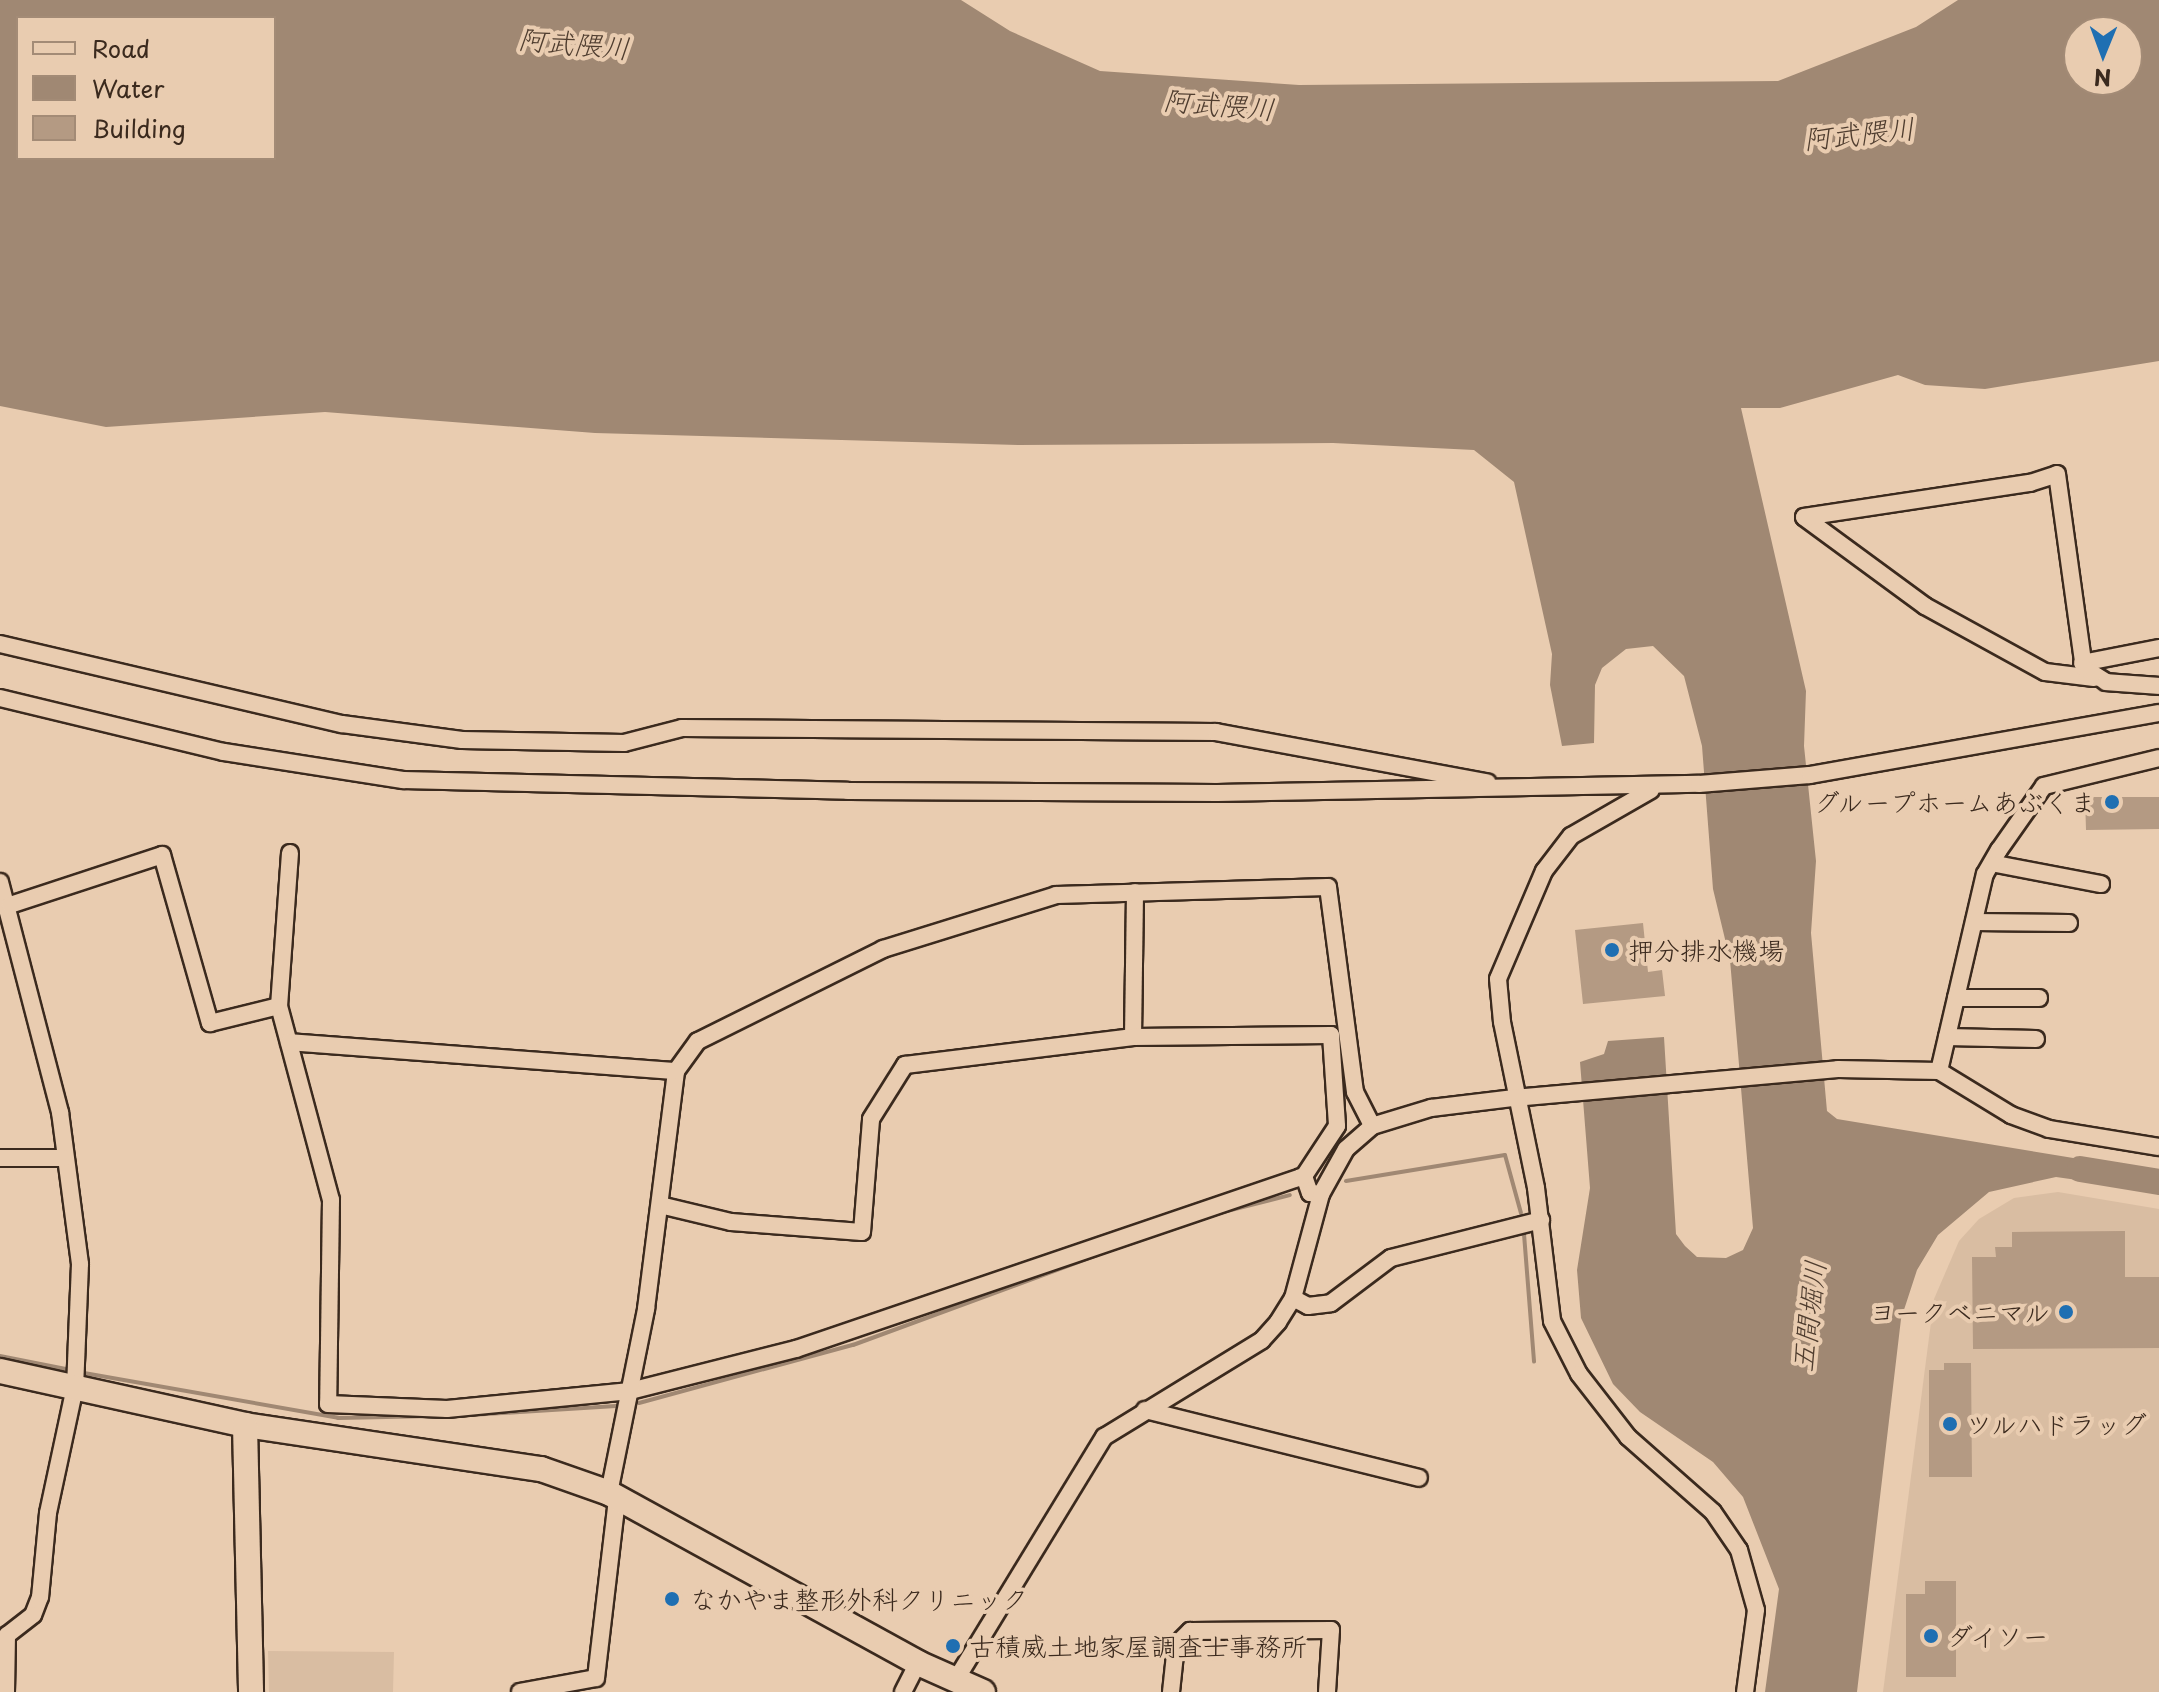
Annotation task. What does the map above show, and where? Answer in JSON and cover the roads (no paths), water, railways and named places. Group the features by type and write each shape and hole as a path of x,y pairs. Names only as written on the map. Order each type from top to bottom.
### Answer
{"street":[{"path":"2094,678 2082,663 2057,474 2030,483 1804,517 1952,620 2045,672 2159,686"},
{"path":"0,644 342,724 462,740 624,743 682,728 1216,732 1531,790"},
{"path":"2082,663 2159,648"},
{"path":"0,698 224,752 403,780 864,792 1531,790 1699,784 1810,775 2159,713"},
{"path":"1939,1071 1985,874 1996,864 2044,786 2159,758"},
{"path":"1660,786 1571,836 1544,871 1520,918 1498,979 1541,1220 1552,1321 1573,1365 1628,1437 1713,1512 1750,1573 1756,1610 1745,1692"},
{"path":"290,853 279,1006 331,1200 328,1404 447,1409 630,1391 796,1349 1304,1176 1337,1126 1331,1035 1133,1037 905,1065 871,1119 862,1232 731,1222 660,1205"},
{"path":"10,905 162,855 210,1023 279,1006"},
{"path":"1996,864 2101,884"},
{"path":"0,882 10,905 60,1112 80,1264 75,1387 48,1513 40,1597 33,1615 7,1635 6,1692"},
{"path":"520,1692 596,1678 613,1496 660,1205 676,1071 698,1041 906,938 1056,895 1328,887 1355,1092 1372,1126"},
{"path":"1133,1037 1135,892"},
{"path":"1974,922 2069,923"},
{"path":"1956,998 2039,998"},
{"path":"1947,1037 2036,1039"},
{"path":"289,1042 676,1071"},
{"path":"955,1681 1104,1437 1262,1340 1293,1298 1321,1194 1346,1149 1372,1126 1431,1108 1734,1077 1838,1069 1939,1071 2011,1115 2049,1129 2159,1147"},
{"path":"0,1158 64,1158"},
{"path":"1304,1176 1310,1193 1321,1194"},
{"path":"1293,1298 1308,1306 1331,1303 1391,1258 1541,1220"},
{"path":"0,1371 245,1425 541,1469 613,1496 918,1663 983,1692"},
{"path":"1145,1410 1419,1478"},
{"path":"245,1425 251,1692"},
{"path":"1171,1692 1176,1645 1190,1631 1331,1630 1327,1692"},
{"path":"903,1692 918,1663"}],"water":[{"name":"阿武隈川","path":"0,0 961,0 1010,31 1100,71 1299,85 1778,81 1916,27 1958,0 2159,0 2159,361 1985,389 1925,385 1898,375 1780,408 1741,408 1806,691 1804,746 1816,861 1811,933 1827,1111 1837,1119 2116,1165 2113,1185 2056,1177 1989,1192 1938,1235 1917,1270 1901,1319 1857,1692 1765,1692 1779,1589 1743,1497 1713,1462 1640,1412 1613,1384 1581,1318 1577,1270 1590,1188 1580,1062 1604,1054 1608,1041 1664,1037 1676,1234 1685,1246 1697,1257 1726,1258 1743,1250 1753,1228 1730,960 1713,889 1702,746 1684,676 1653,646 1626,649 1602,668 1595,685 1594,743 1562,746 1550,685 1552,654 1514,482 1474,450 1333,443 1019,445 595,433 325,412 106,427 0,406"}],"waterway":[{"path":"1346,1181 1505,1155 1521,1213"},
{"name":"五間堀川","path":"2080,1169 2159,1182"},
{"path":"1219,1213 1290,1195"},
{"path":"1524,1234 1534,1362"},
{"path":"639,1403 853,1345 1097,1255"},
{"path":"0,1356 66,1369"},
{"path":"84,1373 338,1418 434,1416"},
{"path":"455,1416 616,1406"}],"place":[{"name":"グループホームあぶくま","path":"2112,802"},
{"name":"押分排水機場","path":"1612,950"},
{"name":"ヨークベニマル","path":"2066,1312"},
{"name":"ツルハドラッグ","path":"1950,1424"},
{"name":"なかやま整形外科クリニック","path":"672,1599"},
{"name":"ダイソー","path":"1931,1636"},
{"name":"古積威土地家屋調査士事務所","path":"953,1646"}]}
